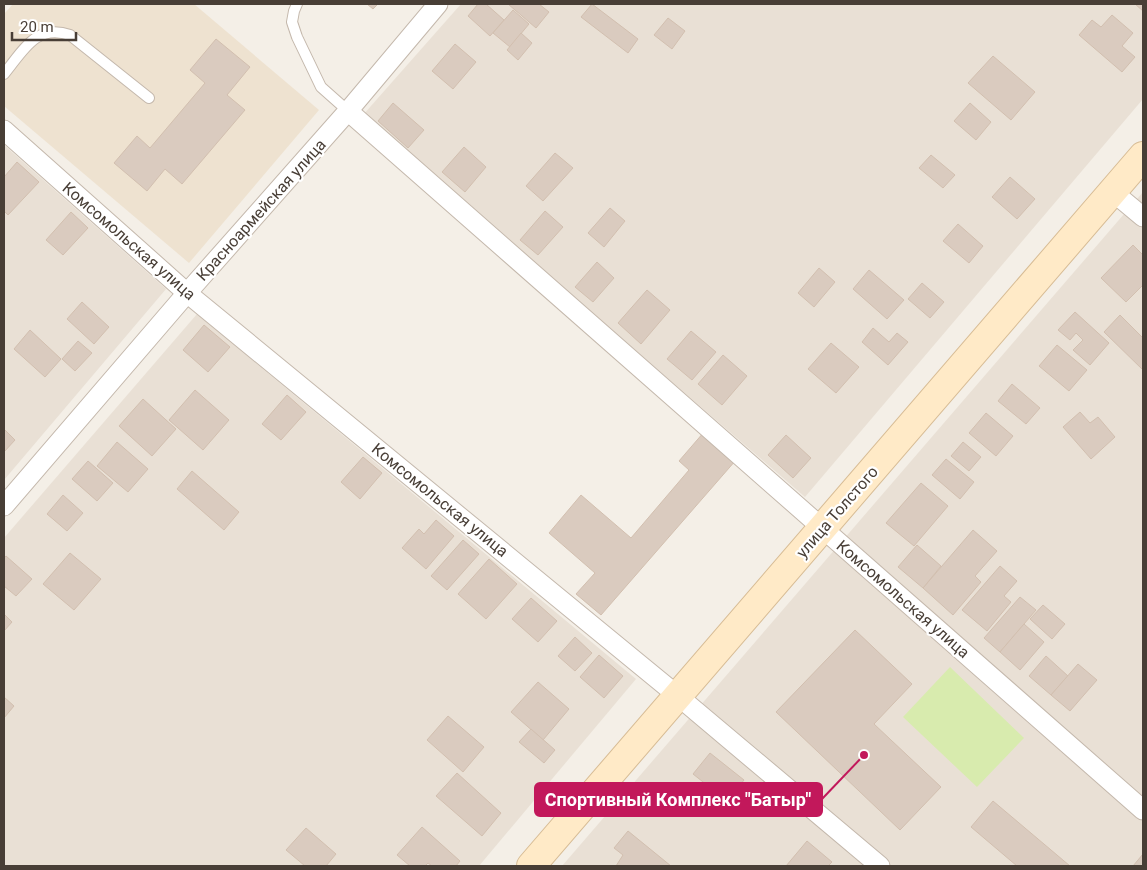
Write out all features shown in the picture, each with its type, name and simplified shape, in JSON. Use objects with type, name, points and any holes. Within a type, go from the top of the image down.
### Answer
[{"type":"street","name":"Красноармейская улица","points":[[4,506],[187,293],[348,111],[438,4]]},
{"type":"street","name":"Комсомольская улица","points":[[348,111],[1143,810]]},
{"type":"street","name":"Комсомольская улица","points":[[4,130],[187,293],[678,696],[880,866]]},
{"type":"street","name":"улица Толстого","points":[[531,866],[1143,156]]},
{"type":"street","points":[[1113,192],[1143,217]]},
{"type":"lane","points":[[297,4],[292,22],[297,37],[321,86],[348,111]]},
{"type":"lane","points":[[4,74],[34,38],[45,32],[60,31],[70,35],[149,98]]},
{"type":"shaded area","points":[[13,4],[194,4],[319,110],[189,263],[4,106],[4,14]]},
{"type":"shaded area","points":[[461,4],[1143,4],[1143,99],[805,497],[363,115]]},
{"type":"shaded area","points":[[4,145],[166,289],[4,480]]},
{"type":"shaded area","points":[[1143,192],[1143,866],[562,866]]},
{"type":"shaded area","points":[[197,314],[636,679],[479,866],[4,866],[4,538]]},
{"type":"green space","points":[[950,667],[1024,738],[977,787],[903,717]]},
{"type":"building","points":[[367,4],[378,4],[373,9]]},
{"type":"building","points":[[478,4],[486,4],[504,20],[490,36],[468,16]]},
{"type":"building","points":[[508,4],[539,4],[549,12],[536,28]]},
{"type":"building","points":[[592,4],[638,39],[628,53],[581,17]]},
{"type":"building","points":[[1135,4],[1143,4],[1143,11]]},
{"type":"building","points":[[513,10],[529,24],[510,47],[493,33]]},
{"type":"building","points":[[1112,15],[1133,33],[1122,46],[1135,57],[1122,72],[1079,35],[1092,20],[1101,27]]},
{"type":"building","points":[[668,18],[685,31],[672,49],[654,35]]},
{"type":"building","points":[[521,33],[532,43],[518,60],[507,50]]},
{"type":"building","points":[[216,39],[250,67],[227,95],[245,110],[182,184],[165,169],[147,191],[114,163],[137,136],[150,148],[205,83],[190,70]]},
{"type":"building","points":[[455,44],[476,62],[453,89],[432,71]]},
{"type":"building","points":[[993,56],[1035,92],[1011,120],[968,83]]},
{"type":"building","points":[[393,103],[424,130],[408,148],[378,121]]},
{"type":"building","points":[[970,103],[991,122],[976,140],[954,121]]},
{"type":"building","points":[[464,147],[486,167],[465,192],[442,172]]},
{"type":"building","points":[[555,153],[573,168],[543,201],[526,186]]},
{"type":"building","points":[[931,155],[955,175],[943,188],[919,168]]},
{"type":"building","points":[[17,162],[39,182],[8,215],[4,211],[4,177]]},
{"type":"building","points":[[1010,177],[1035,199],[1017,219],[992,197]]},
{"type":"building","points":[[610,208],[625,221],[604,247],[588,233]]},
{"type":"building","points":[[545,211],[563,227],[538,255],[520,240]]},
{"type":"building","points":[[71,212],[88,228],[63,255],[46,240]]},
{"type":"building","points":[[958,224],[983,246],[969,263],[943,241]]},
{"type":"building","points":[[1133,245],[1143,255],[1143,285],[1126,302],[1101,278]]},
{"type":"building","points":[[597,262],[614,278],[593,302],[575,287]]},
{"type":"building","points":[[819,268],[835,282],[814,307],[798,293]]},
{"type":"building","points":[[869,270],[904,300],[887,319],[853,289]]},
{"type":"building","points":[[922,283],[944,302],[930,318],[908,299]]},
{"type":"building","points":[[647,290],[670,310],[641,344],[618,323]]},
{"type":"building","points":[[82,302],[109,327],[94,344],[67,319]]},
{"type":"building","points":[[1075,312],[1109,343],[1090,365],[1073,350],[1083,340],[1076,333],[1070,340],[1058,330]]},
{"type":"building","points":[[1120,315],[1143,338],[1143,370],[1104,332]]},
{"type":"building","points":[[204,325],[230,347],[208,372],[183,350]]},
{"type":"building","points":[[873,328],[889,342],[897,333],[908,342],[888,365],[862,342]]},
{"type":"building","points":[[30,330],[61,359],[45,377],[14,349]]},
{"type":"building","points":[[691,331],[716,352],[692,380],[667,359]]},
{"type":"building","points":[[78,341],[92,353],[75,371],[62,359]]},
{"type":"building","points":[[831,343],[859,367],[836,393],[808,369]]},
{"type":"building","points":[[1057,345],[1087,370],[1069,391],[1039,366]]},
{"type":"building","points":[[723,355],[747,376],[722,405],[698,384]]},
{"type":"building","points":[[1012,384],[1040,408],[1026,424],[998,401]]},
{"type":"building","points":[[195,390],[229,420],[203,450],[169,420]]},
{"type":"building","points":[[287,395],[306,412],[281,440],[262,424]]},
{"type":"building","points":[[143,399],[176,429],[152,456],[119,426]]},
{"type":"building","points":[[1080,412],[1090,423],[1098,417],[1115,437],[1091,459],[1063,427]]},
{"type":"building","points":[[986,413],[1013,436],[996,456],[969,433]]},
{"type":"building","points":[[4,429],[15,440],[4,452]]},
{"type":"building","points":[[704,432],[736,460],[601,615],[576,594],[595,573],[549,533],[581,495],[631,538],[689,470],[679,461]]},
{"type":"building","points":[[786,435],[811,458],[793,478],[768,455]]},
{"type":"building","points":[[117,442],[148,469],[128,492],[97,466]]},
{"type":"building","points":[[963,442],[981,457],[969,471],[951,456]]},
{"type":"building","points":[[363,457],[382,473],[360,499],[341,482]]},
{"type":"building","points":[[946,459],[974,482],[960,499],[932,475]]},
{"type":"building","points":[[88,461],[113,483],[97,501],[72,479]]},
{"type":"building","points":[[192,471],[239,512],[224,530],[177,489]]},
{"type":"building","points":[[921,483],[948,506],[914,546],[886,523]]},
{"type":"building","points":[[63,495],[83,513],[67,531],[47,514]]},
{"type":"building","points":[[436,520],[454,536],[426,569],[402,548],[419,529],[424,534]]},
{"type":"building","points":[[973,530],[997,551],[975,576],[981,582],[953,615],[923,588]]},
{"type":"building","points":[[463,540],[479,554],[447,590],[431,576]]},
{"type":"building","points":[[917,545],[941,566],[923,588],[898,567]]},
{"type":"building","points":[[70,553],[101,579],[74,610],[43,584]]},
{"type":"building","points":[[6,556],[32,579],[16,596],[4,586],[4,558]]},
{"type":"building","points":[[489,559],[517,584],[486,619],[458,594]]},
{"type":"building","points":[[1000,566],[1017,581],[1004,596],[1011,602],[987,631],[962,610]]},
{"type":"building","points":[[1020,597],[1036,610],[1000,652],[984,638]]},
{"type":"building","points":[[531,598],[557,621],[538,642],[512,619]]},
{"type":"building","points":[[1043,605],[1065,624],[1052,639],[1030,619]]},
{"type":"building","points":[[4,614],[12,622],[4,631]]},
{"type":"building","points":[[1024,624],[1044,642],[1020,670],[1000,652]]},
{"type":"building","points":[[855,630],[912,684],[874,724],[941,787],[900,830],[776,712]]},
{"type":"building","points":[[575,637],[592,653],[575,671],[558,656]]},
{"type":"building","points":[[599,655],[623,676],[604,698],[580,677]]},
{"type":"building","points":[[1046,656],[1068,676],[1051,695],[1029,676]]},
{"type":"building","points":[[1078,664],[1097,680],[1070,711],[1051,695]]},
{"type":"building","points":[[538,682],[569,709],[543,740],[511,712]]},
{"type":"building","points":[[4,697],[14,706],[4,718]]},
{"type":"building","points":[[448,716],[484,747],[463,772],[427,740]]},
{"type":"building","points":[[531,729],[555,750],[544,763],[519,742]]},
{"type":"building","points":[[710,753],[744,780],[727,801],[693,774]]},
{"type":"building","points":[[457,773],[501,813],[482,836],[436,796]]},
{"type":"building","points":[[993,801],[1070,866],[1017,866],[971,827]]},
{"type":"building","points":[[422,827],[460,861],[456,866],[432,866],[428,863],[425,866],[410,866],[397,855]]},
{"type":"building","points":[[306,828],[336,854],[326,866],[305,866],[286,850]]},
{"type":"building","points":[[628,831],[671,866],[616,866],[623,855],[614,848]]},
{"type":"building","points":[[807,841],[832,862],[828,866],[786,866]]},
{"type":"building","points":[[1143,854],[1143,866],[1133,866]]},
{"type":"place","name":"Спортивный Комплекс \"Батыр\"","points":[[864,755]]}]
